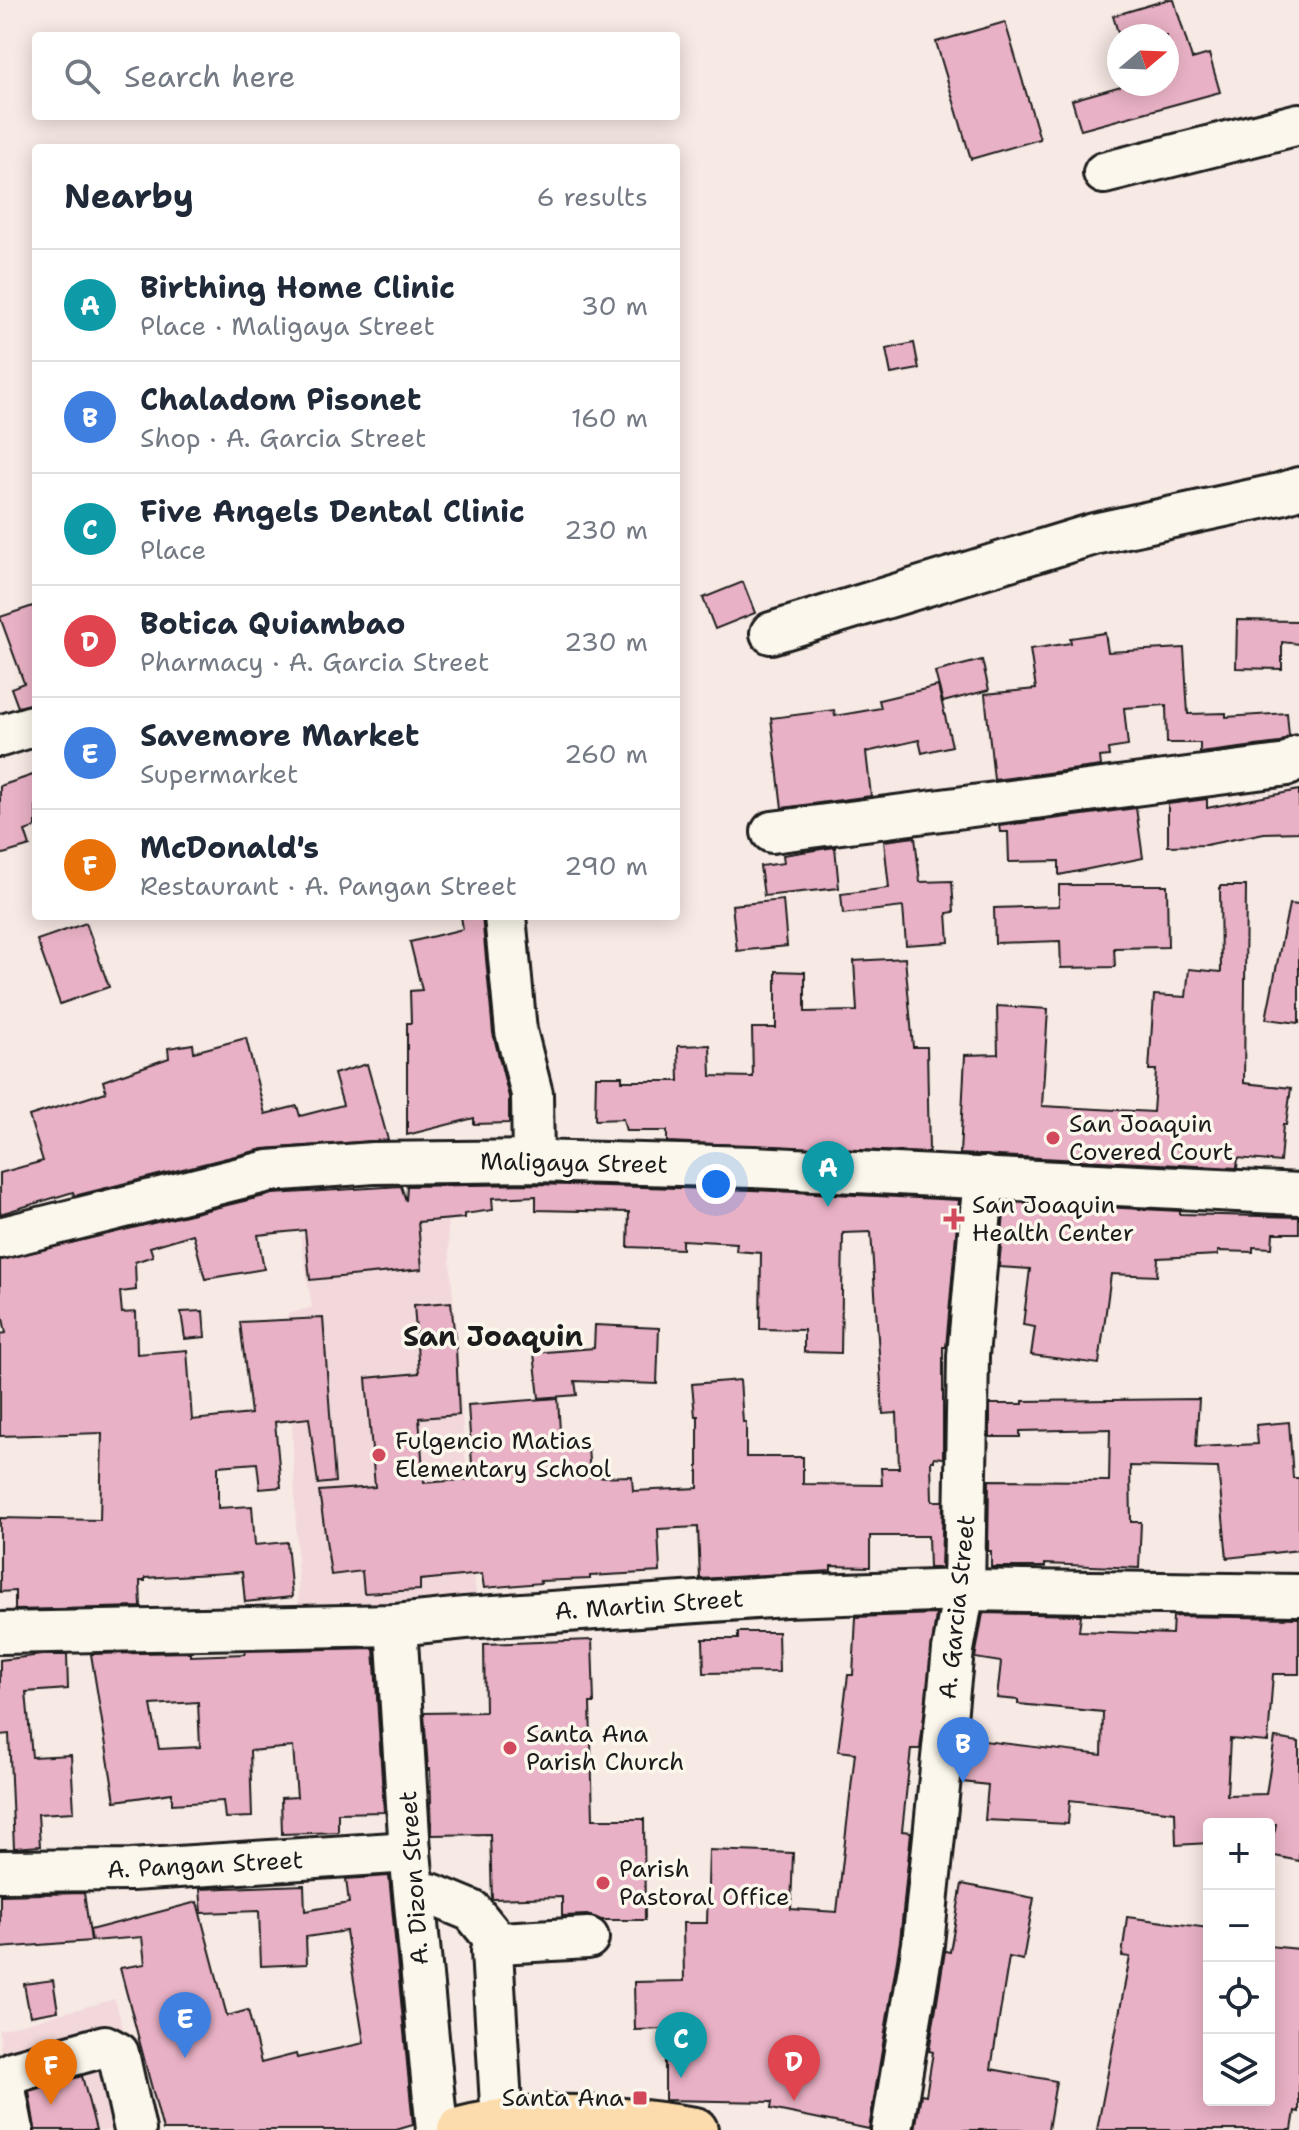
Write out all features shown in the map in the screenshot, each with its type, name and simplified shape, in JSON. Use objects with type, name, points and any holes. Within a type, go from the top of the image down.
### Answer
[{"type":"highway","points":[[460,2130],[550,2116],[596,2118],[695,2130]]},
{"type":"street","points":[[1104,173],[1299,124]]},
{"type":"street","points":[[771,633],[1094,534],[1299,488]]},
{"type":"street","points":[[0,736],[32,726]]},
{"type":"street","points":[[772,832],[1288,765],[1299,756]]},
{"type":"street","points":[[505,920],[516,1031],[532,1094],[533,1161]]},
{"type":"street","name":"Maligaya Street","points":[[0,1238],[269,1171],[373,1163],[533,1161],[984,1177],[1299,1194]]},
{"type":"street","name":"A. Garcia Street","points":[[892,2130],[923,1944],[953,1650],[964,1590],[968,1356],[984,1177]]},
{"type":"street","name":"A. Martin Street","points":[[0,1633],[396,1625],[480,1616],[785,1596],[964,1590],[1299,1595]]},
{"type":"street","name":"A. Dizon Street","points":[[396,1625],[410,1852],[437,2130]]},
{"type":"street","name":"A. Pangan Street","points":[[0,1871],[131,1870],[410,1852]]},
{"type":"street","points":[[415,1894],[431,1894],[472,1911],[498,1943]]},
{"type":"street","points":[[502,2122],[492,1951],[498,1943],[588,1938]]},
{"type":"street","points":[[13,2130],[3,2079],[12,2072],[105,2046],[118,2053],[135,2130]]},
{"type":"shaded area","name":"Fulgencio Matias Elementary School","points":[[447,1221],[476,1596],[299,1609],[288,1314],[312,1307],[300,1236]]},
{"type":"shaded area","points":[[115,1999],[151,2130],[2,2130],[0,2030]]},
{"type":"building","points":[[1174,0],[1192,59],[1209,54],[1220,92],[1081,130],[1072,100],[1107,90],[1107,96],[1179,96],[1179,24],[1115,24],[1113,16]]},
{"type":"building","points":[[1005,22],[1040,139],[971,159],[936,42]]},
{"type":"building","points":[[914,343],[919,369],[891,374],[886,349]]},
{"type":"building","points":[[743,582],[755,613],[715,629],[703,598]]},
{"type":"building","points":[[32,606],[32,704],[18,707],[11,688],[24,683],[0,617]]},
{"type":"building","points":[[1237,620],[1299,621],[1299,644],[1282,642],[1282,669],[1236,668]]},
{"type":"building","points":[[1105,633],[1108,652],[1184,648],[1188,714],[1226,713],[1226,717],[1287,713],[1289,736],[1279,743],[1200,753],[1200,743],[1167,743],[1166,705],[1124,708],[1128,746],[1108,749],[1109,756],[1100,757],[1101,766],[994,780],[985,694],[1036,689],[1030,649],[1071,643],[1070,638]]},
{"type":"building","points":[[982,660],[989,690],[943,702],[935,672]]},
{"type":"building","points":[[938,686],[952,746],[922,753],[919,740],[866,752],[871,796],[782,808],[771,718],[834,710],[835,716],[881,708],[879,700]]},
{"type":"building","points":[[32,775],[32,828],[25,831],[30,846],[0,855],[0,786]]},
{"type":"building","points":[[1299,790],[1299,832],[1264,833],[1206,845],[1168,846],[1168,804],[1207,799],[1207,808]]},
{"type":"building","points":[[1136,808],[1143,858],[1059,875],[1059,861],[1009,862],[1008,832],[1000,832],[999,826]]},
{"type":"building","points":[[915,837],[920,882],[952,881],[954,912],[947,913],[949,942],[906,945],[903,907],[843,914],[841,894],[889,888],[884,841]]},
{"type":"building","points":[[835,847],[839,888],[764,896],[760,866],[784,863],[783,855]]},
{"type":"building","points":[[1059,885],[1167,885],[1168,947],[1114,948],[1115,967],[1061,968],[1060,941],[995,943],[994,908],[1059,906]]},
{"type":"building","points":[[1220,886],[1246,886],[1244,1083],[1291,1088],[1286,1125],[1283,1125],[1280,1162],[1238,1158],[1237,1168],[960,1154],[965,1055],[998,1054],[997,1006],[1048,1009],[1042,1106],[1153,1112],[1156,1070],[1149,1070],[1154,995],[1186,997],[1189,969],[1221,972]]},
{"type":"building","points":[[783,900],[787,946],[737,951],[732,905]]},
{"type":"building","points":[[1289,904],[1299,905],[1299,1023],[1266,1019]]},
{"type":"building","points":[[462,920],[482,920],[493,1033],[509,1097],[509,1123],[474,1124],[474,1118],[407,1135],[410,991],[422,990],[410,942],[463,929]]},
{"type":"building","points":[[86,923],[109,987],[60,1004],[37,940]]},
{"type":"building","points":[[905,958],[913,1047],[927,1047],[929,1153],[667,1142],[667,1131],[626,1131],[623,1119],[595,1120],[596,1076],[622,1076],[622,1081],[679,1081],[678,1046],[710,1045],[711,1076],[753,1077],[752,1028],[776,1028],[776,971],[805,972],[805,1012],[857,1011],[854,961]]},
{"type":"building","points":[[246,1038],[265,1114],[297,1106],[300,1116],[343,1105],[334,1074],[367,1064],[388,1140],[263,1149],[74,1196],[73,1192],[0,1214],[0,1173],[43,1161],[29,1116],[106,1092],[103,1081],[169,1058],[168,1048],[193,1044],[194,1052]]},
{"type":"building","points":[[533,1184],[959,1200],[946,1347],[943,1347],[943,1458],[934,1457],[931,1461],[932,1501],[943,1501],[941,1568],[929,1568],[928,1536],[870,1536],[870,1567],[831,1566],[831,1571],[700,1579],[698,1527],[658,1529],[660,1572],[484,1588],[482,1574],[420,1580],[420,1590],[364,1593],[362,1571],[331,1575],[319,1491],[375,1487],[366,1378],[419,1373],[414,1305],[451,1302],[456,1348],[459,1415],[419,1418],[424,1483],[473,1479],[468,1405],[558,1398],[561,1448],[588,1446],[590,1477],[632,1476],[633,1491],[698,1488],[698,1416],[695,1416],[692,1384],[740,1380],[743,1422],[746,1422],[746,1457],[803,1457],[803,1484],[882,1485],[881,1468],[899,1468],[897,1413],[883,1414],[871,1232],[843,1233],[841,1353],[804,1352],[804,1330],[760,1329],[761,1253],[736,1251],[737,1243],[682,1240],[682,1249],[628,1247],[629,1212],[536,1210],[536,1196],[492,1198],[493,1210],[464,1214],[464,1218],[418,1222],[422,1269],[310,1280],[305,1230],[258,1235],[264,1269],[205,1279],[193,1234],[150,1247],[153,1256],[135,1262],[136,1290],[120,1292],[122,1313],[136,1312],[137,1354],[187,1350],[192,1420],[251,1414],[240,1322],[323,1318],[335,1482],[318,1484],[309,1418],[275,1422],[281,1487],[260,1489],[257,1463],[218,1466],[218,1508],[252,1506],[255,1545],[287,1542],[292,1597],[245,1602],[242,1572],[145,1578],[145,1581],[140,1581],[141,1607],[15,1610],[15,1591],[0,1592],[0,1518],[100,1520],[102,1433],[0,1436],[0,1334],[6,1333],[0,1304],[0,1260],[273,1194],[401,1186],[406,1201],[407,1186]]},
{"type":"building","points":[[1005,1202],[1180,1211],[1180,1214],[1299,1217],[1299,1233],[1273,1233],[1272,1248],[1253,1247],[1253,1252],[1218,1251],[1218,1255],[1158,1258],[1157,1276],[1111,1274],[1099,1364],[1031,1355],[1035,1327],[1023,1325],[1030,1269],[999,1267]]},
{"type":"building","points":[[203,1311],[205,1337],[185,1339],[181,1312]]},
{"type":"building","points":[[595,1325],[659,1328],[657,1384],[575,1381],[577,1395],[539,1398],[534,1353],[594,1348]]},
{"type":"building","points":[[1199,1399],[1196,1447],[1258,1444],[1256,1425],[1289,1422],[1293,1478],[1299,1478],[1299,1550],[1227,1558],[1218,1468],[1130,1466],[1131,1522],[1141,1522],[1139,1568],[1045,1564],[1045,1567],[991,1567],[991,1551],[988,1551],[989,1480],[1109,1481],[1110,1429],[1020,1431],[1020,1437],[990,1437],[990,1404]]},
{"type":"building","points":[[983,1613],[1081,1615],[1079,1631],[1172,1634],[1173,1616],[1299,1618],[1299,1674],[1273,1674],[1268,1742],[1230,1739],[1227,1795],[1266,1794],[1275,1738],[1299,1742],[1299,1861],[1275,1856],[1275,1818],[1203,1818],[1203,1843],[1176,1845],[1175,1812],[1070,1800],[1068,1824],[985,1820],[988,1785],[963,1782],[967,1739],[1102,1755],[1103,1712],[1018,1704],[1018,1700],[997,1698],[1001,1662],[975,1658]]},
{"type":"building","points":[[936,1614],[920,1749],[911,1749],[902,1831],[911,1832],[900,1941],[869,2129],[771,2109],[772,2102],[665,2100],[665,2029],[635,2030],[634,1982],[684,1981],[683,1923],[707,1923],[709,1850],[793,1853],[791,1909],[837,1912],[855,1753],[838,1751],[848,1675],[853,1675],[856,1617]]},
{"type":"building","points":[[738,1632],[778,1632],[779,1672],[704,1673],[703,1639],[738,1639]]},
{"type":"building","name":"Santa Ana Parish Church","points":[[592,1640],[593,1819],[644,1819],[645,1920],[562,1916],[562,1897],[492,1899],[490,1834],[432,1835],[424,1713],[485,1712],[484,1644]]},
{"type":"building","points":[[374,1648],[384,1812],[338,1813],[338,1832],[282,1834],[281,1798],[297,1797],[293,1747],[250,1751],[252,1817],[225,1818],[223,1801],[172,1804],[172,1793],[115,1801],[91,1654],[190,1652],[190,1656],[245,1654],[245,1651]],"holes":[[[198,1702],[200,1747],[159,1749],[151,1705]]]},
{"type":"building","points":[[67,1655],[68,1689],[26,1692],[32,1757],[71,1755],[74,1812],[38,1814],[40,1846],[14,1848],[9,1734],[0,1735],[0,1660]]},
{"type":"building","points":[[389,1876],[413,2125],[396,2130],[163,2130],[120,1968],[145,1964],[142,1937],[92,1941],[90,1930],[197,1902],[227,2016],[248,2010],[261,2063],[296,2054],[297,2058],[364,2043],[346,1931],[306,1937],[307,1964],[261,1966],[259,1911],[202,1913],[200,1889],[304,1885],[305,1911],[349,1903],[346,1879]]},
{"type":"building","points":[[962,1884],[1034,1898],[1023,1960],[1009,1957],[991,2069],[1056,2081],[1048,2130],[915,2130],[921,2094],[926,2095],[933,2052],[929,2051],[945,1951],[950,1952]]},
{"type":"building","points":[[84,1893],[91,1941],[0,1948],[0,1895]]},
{"type":"building","points":[[1127,1917],[1203,1927],[1203,2106],[1275,2106],[1275,1947],[1299,1949],[1299,2112],[1295,2111],[1292,2130],[1097,2130],[1130,1957],[1122,1956]]},
{"type":"building","points":[[53,1980],[58,2011],[30,2016],[24,1984]]},
{"type":"building","points":[[82,2076],[96,2130],[35,2130],[29,2091]]},
{"type":"place","name":"San Joaquin Covered Court","points":[[1053,1138]]},
{"type":"place","name":"Birthing Home Clinic","points":[[828,1207]]},
{"type":"place","name":"San Joaquin Health Center","points":[[954,1219]]},
{"type":"place","name":"Fulgencio Matias Elementary School","points":[[379,1455]]},
{"type":"place","name":"Santa Ana Parish Church","points":[[510,1748]]},
{"type":"place","name":"Chaladom Pisonet","points":[[963,1783]]},
{"type":"place","name":"Parish Pastoral Office","points":[[603,1883]]},
{"type":"place","name":"Savemore Market","points":[[185,2058]]},
{"type":"place","name":"Five Angels Dental Clinic","points":[[681,2078]]},
{"type":"place","name":"Santa Ana","points":[[640,2098]]},
{"type":"place","name":"Botica Quiambao","points":[[794,2101]]},
{"type":"place","name":"McDonald's","points":[[51,2105]]},
{"type":"district","name":"San Joaquin","points":[[493,1336]]}]
